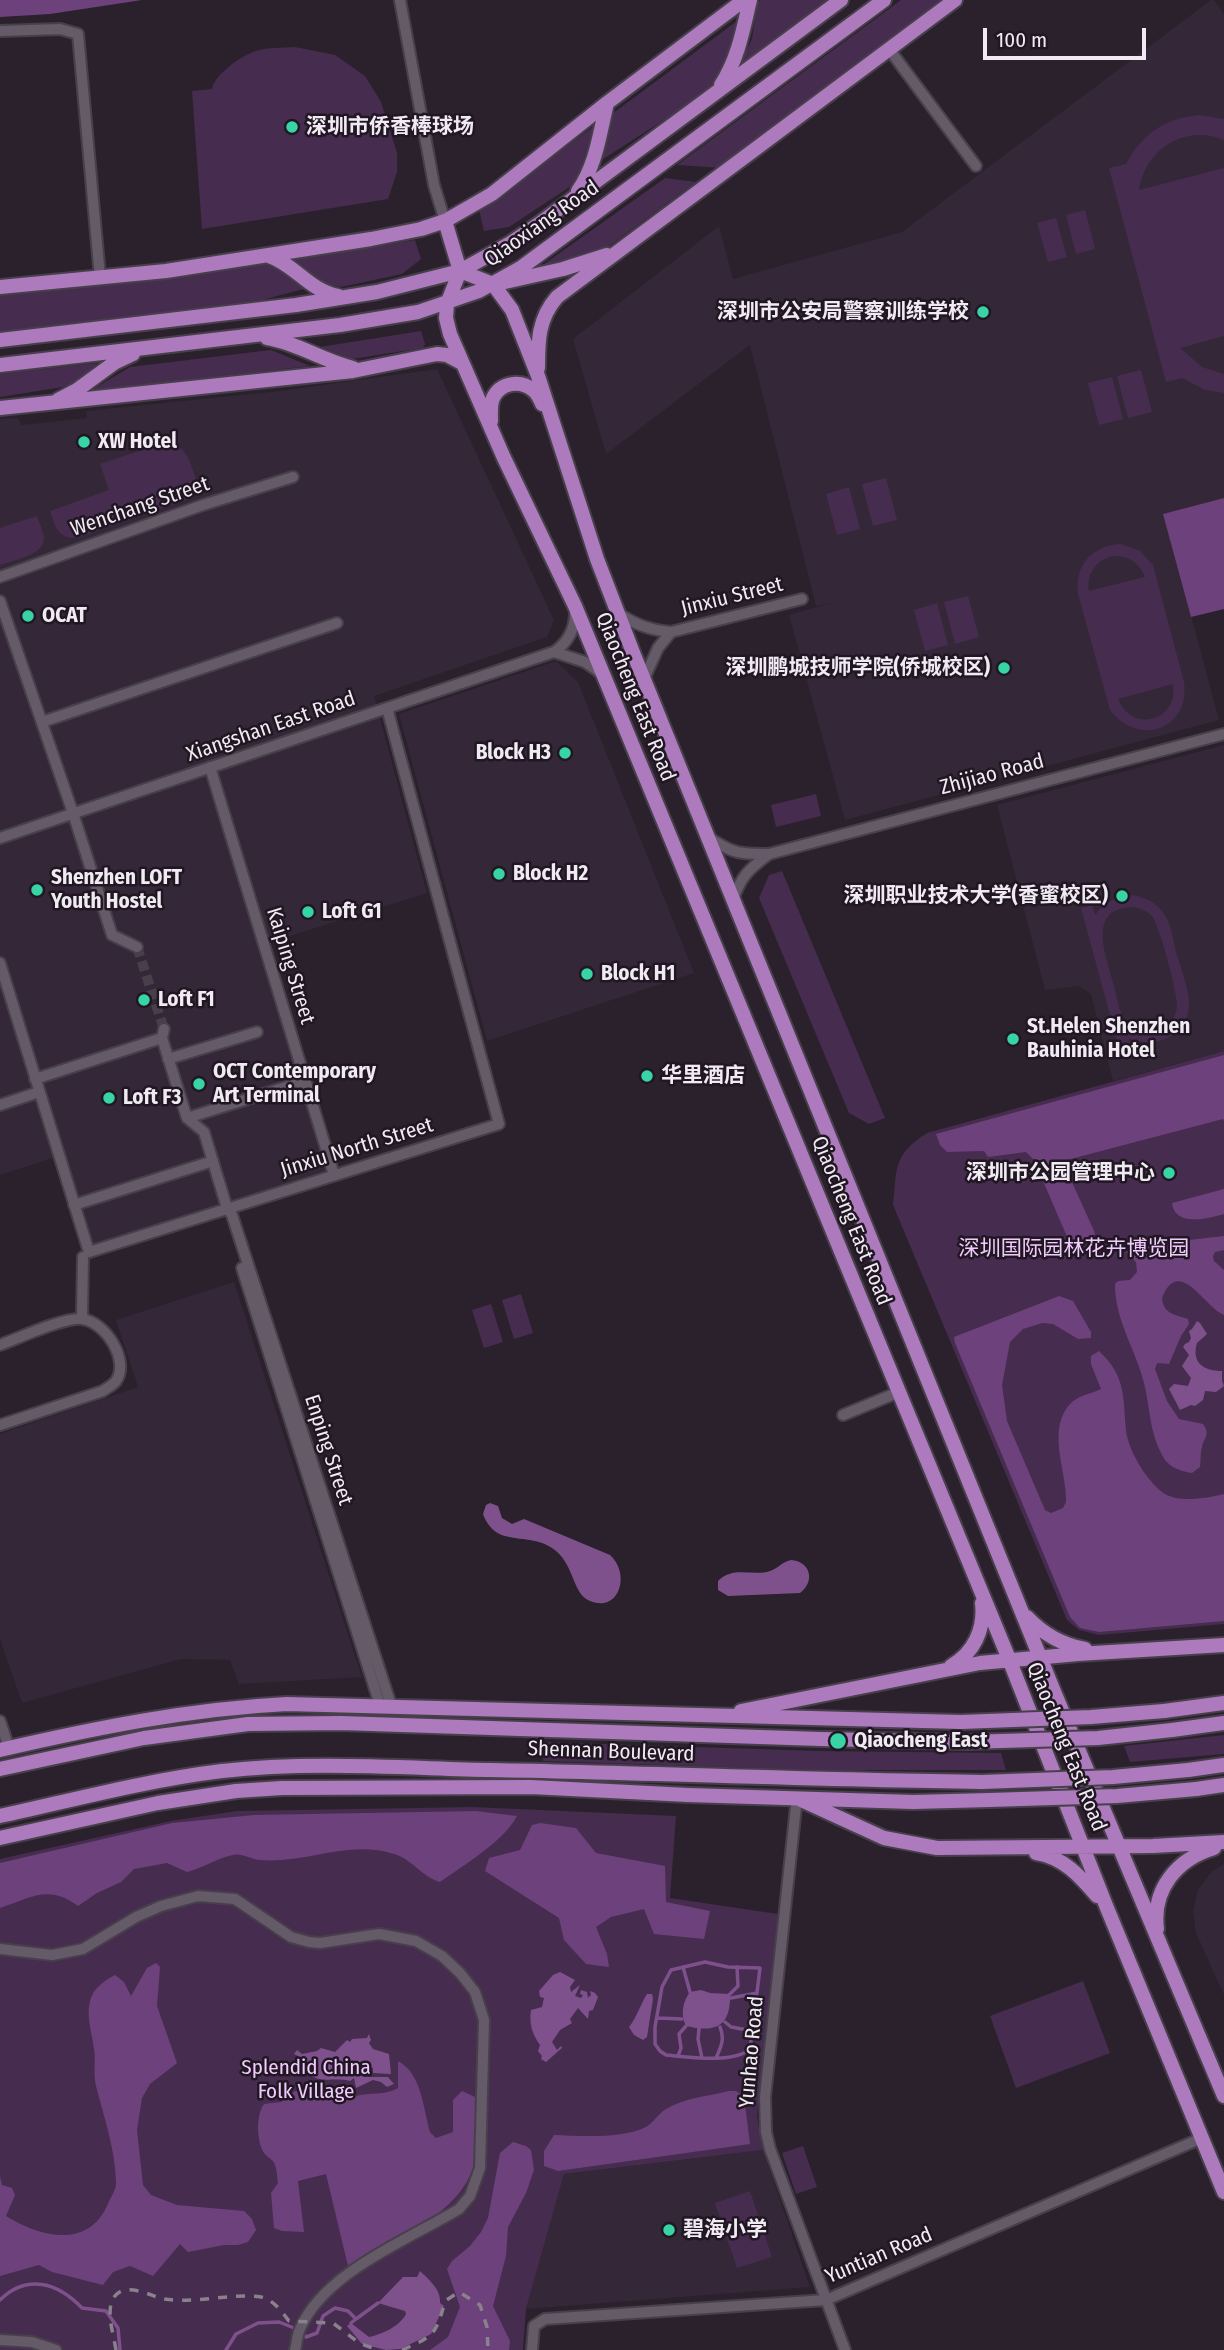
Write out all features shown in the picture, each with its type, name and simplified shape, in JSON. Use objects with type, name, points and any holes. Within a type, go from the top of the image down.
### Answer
[{"type":"main road","points":[[0,288],[166,271],[371,239],[421,229],[445,221],[492,194],[744,0]]},
{"type":"main road","points":[[714,95],[737,54],[750,0]]},
{"type":"main road","name":"Qiaoxiang Road","points":[[0,340],[346,298],[460,271],[509,244],[572,200],[841,0]]},
{"type":"main road","name":"Qiaoxiang Road","points":[[0,365],[364,321],[447,304],[494,284],[522,267],[884,0]]},
{"type":"main road","points":[[538,376],[540,328],[547,309],[557,297],[955,0]]},
{"type":"main road","points":[[572,200],[586,180],[607,103]]},
{"type":"main road","points":[[445,221],[460,271],[447,304]]},
{"type":"main road","points":[[460,271],[494,284],[573,266],[622,249]]},
{"type":"main road","points":[[262,256],[271,256],[281,261],[326,294],[346,298]]},
{"type":"main road","name":"Qiaocheng East Road","points":[[494,284],[512,310],[538,376],[597,559],[733,900],[1040,1656],[1224,2096]]},
{"type":"main road","name":"Qiaocheng East Road","points":[[447,304],[446,318],[462,363],[575,606],[1009,1659],[1107,1908],[1224,2192]]},
{"type":"main road","points":[[252,336],[289,343],[353,368],[368,368]]},
{"type":"main road","points":[[43,405],[65,397],[108,367],[142,349]]},
{"type":"main road","points":[[0,408],[368,368],[437,354],[447,355],[462,363]]},
{"type":"main road","points":[[491,429],[492,399],[497,392],[510,384],[518,383],[532,389],[554,424]]},
{"type":"main road","points":[[947,1668],[966,1656],[979,1634],[983,1609],[981,1591]]},
{"type":"main road","points":[[1022,1612],[1036,1626],[1063,1643],[1100,1652]]},
{"type":"main road","points":[[715,1716],[947,1668],[1009,1659],[1224,1645]]},
{"type":"main road","points":[[5,1749],[105,1726],[195,1712],[287,1704],[961,1721],[1091,1717],[1224,1703]]},
{"type":"main road","points":[[248,1724],[302,1711],[353,1705]]},
{"type":"main road","points":[[457,1707],[519,1729]]},
{"type":"main road","name":"Shennan Boulevard","points":[[0,1769],[144,1738],[248,1724],[341,1723],[968,1742],[1098,1738],[1224,1723]]},
{"type":"main road","name":"Shennan Boulevard","points":[[0,1816],[175,1779],[233,1770],[307,1766],[982,1782],[1113,1777],[1224,1765]]},
{"type":"main road","points":[[393,1768],[483,1787]]},
{"type":"main road","points":[[0,1838],[158,1803],[236,1791],[282,1788],[483,1787],[913,1802],[1117,1796],[1224,1785]]},
{"type":"main road","points":[[28,1832],[94,1795]]},
{"type":"main road","points":[[797,1797],[884,1838],[937,1848],[1224,1844]]},
{"type":"main road","points":[[1160,1944],[1157,1909],[1167,1879],[1187,1860],[1224,1844]]},
{"type":"main road","points":[[1014,1849],[1059,1860],[1084,1881],[1107,1908]]},
{"type":"street","points":[[400,0],[434,185],[445,221]]},
{"type":"street","points":[[0,31],[61,29],[78,34],[100,278]]},
{"type":"street","points":[[889,50],[976,166]]},
{"type":"street","name":"Wenchang Street","points":[[0,577],[203,505],[293,477]]},
{"type":"street","name":"Jinxiu Street","points":[[618,612],[635,624],[671,632],[802,598]]},
{"type":"street","points":[[0,601],[112,935],[137,947]]},
{"type":"street","points":[[554,652],[571,635],[575,606]]},
{"type":"street","points":[[42,722],[337,623]]},
{"type":"street","name":"Jinxiu Street","points":[[644,679],[658,648],[671,632]]},
{"type":"street","points":[[554,652],[585,662],[603,675]]},
{"type":"street","name":"Xiangshan East Road","points":[[0,838],[554,652]]},
{"type":"street","name":"Jinxiu North Street","points":[[227,1208],[499,1124],[387,708]]},
{"type":"street","name":"Zhijiao Road","points":[[708,837],[727,850],[743,854],[769,854],[1224,734]]},
{"type":"street","name":"Kaiping Street","points":[[210,767],[334,1175]]},
{"type":"street","name":"Zhijiao Road","points":[[733,900],[739,882],[750,868],[769,854]]},
{"type":"street","points":[[0,963],[74,1205],[86,1255],[82,1319]]},
{"type":"street","points":[[168,1059],[257,1032]]},
{"type":"street","points":[[35,1079],[163,1034],[187,1118],[305,1082]]},
{"type":"street","points":[[0,1105],[39,1092]]},
{"type":"street","name":"Enping Street","points":[[187,1118],[204,1132],[227,1208],[232,1215],[385,1705]]},
{"type":"street","points":[[74,1205],[213,1161]]},
{"type":"street","points":[[73,1269],[86,1255],[227,1208]]},
{"type":"street","points":[[0,1345],[65,1322],[82,1319],[99,1325],[111,1336],[120,1365],[120,1373],[115,1383],[103,1391],[0,1425]]},
{"type":"street","points":[[843,1415],[899,1392]]},
{"type":"street","points":[[0,1721],[5,1749]]},
{"type":"street","name":"Yunhao Road","points":[[797,1797],[764,2114],[770,2149],[845,2350]]},
{"type":"street","points":[[0,1949],[52,1955],[83,1949],[136,1917],[161,1906],[198,1896],[217,1896],[235,1899],[291,1937],[309,1942],[320,1943],[379,1934],[416,1941],[442,1956],[475,1992],[484,2020],[485,2047],[480,2168],[470,2196],[459,2209],[386,2249],[322,2295],[299,2332],[295,2350]]},
{"type":"street","name":"Yuntian Road","points":[[532,2350],[534,2326],[545,2319],[826,2300],[1202,2138]]},
{"type":"street","points":[[0,2340],[32,2342],[56,2350]]},
{"type":"shaded area","points":[[0,0],[142,0],[50,14],[0,17]]},
{"type":"shaded area","name":"深圳市公安局警察训练学校","points":[[1214,0],[1224,14],[1224,498],[1164,514],[1219,720],[845,820],[789,615],[831,603],[816,606],[750,345],[606,454],[573,339],[719,226],[733,279],[902,232]]},
{"type":"shaded area","points":[[437,369],[554,620],[547,637],[374,696],[427,893],[258,946],[326,1170],[94,1247],[65,1154],[0,1175],[0,419],[17,418],[22,425],[87,418],[86,411],[280,391]]},
{"type":"shaded area","points":[[1224,498],[1224,609],[1191,617],[1163,514]]},
{"type":"shaded area","points":[[556,661],[578,682],[694,973],[487,1041],[399,714]]},
{"type":"shaded area","name":"深圳职业技术大学(香蜜校区)","points":[[1224,745],[1224,1051],[1113,1081],[1091,994],[1079,986],[1045,990],[997,805]]},
{"type":"shaded area","points":[[1224,1055],[1224,1121],[1223,1119],[1067,1160],[1066,1169],[1095,1233],[1090,1240],[1083,1243],[1068,1239],[1034,1160],[1026,1152],[988,1157],[984,1151],[947,1152],[940,1145],[936,1134]]},
{"type":"shaded area","points":[[1224,1189],[1224,1214],[1193,1219],[1179,1216],[1174,1211],[1172,1203]]},
{"type":"shaded area","points":[[1224,1236],[1224,1250],[1215,1252],[1213,1256],[1214,1261],[1224,1270],[1224,1315],[1184,1283],[1176,1282],[1169,1286],[1162,1298],[1168,1311],[1188,1319],[1189,1324],[1169,1364],[1157,1363],[1155,1369],[1167,1401],[1179,1419],[1203,1424],[1206,1431],[1200,1467],[1192,1473],[1178,1470],[1171,1465],[1164,1459],[1158,1447],[1145,1387],[1122,1324],[1115,1284],[1118,1281],[1130,1280],[1137,1272],[1136,1262],[1125,1251],[1127,1247]]},
{"type":"shaded area","points":[[234,1282],[362,1677],[239,1684],[230,1660],[181,1659],[22,1703],[0,1639],[0,1434],[138,1387],[116,1320]]},
{"type":"shaded area","points":[[1059,1296],[1073,1301],[1091,1332],[1091,1338],[1078,1339],[1053,1324],[1042,1323],[1023,1329],[1010,1342],[1002,1385],[1007,1421],[1045,1510],[1051,1513],[1063,1508],[1066,1502],[1058,1437],[1060,1424],[1064,1412],[1072,1402],[1101,1389],[1091,1364],[1091,1356],[1099,1351],[1119,1378],[1128,1438],[1135,1457],[1152,1482],[1171,1497],[1186,1499],[1224,1494],[1224,1621],[1099,1632],[1080,1628],[1070,1617],[954,1337]]},
{"type":"shaded area","points":[[1197,1321],[1207,1334],[1197,1343],[1198,1361],[1205,1367],[1222,1371],[1224,1386],[1216,1392],[1205,1391],[1203,1400],[1195,1406],[1180,1410],[1169,1389],[1174,1384],[1188,1386],[1191,1378],[1182,1366],[1189,1355],[1183,1347],[1189,1342],[1189,1331]]},
{"type":"shaded area","points":[[490,1503],[498,1506],[502,1518],[512,1524],[524,1519],[610,1555],[617,1563],[621,1582],[614,1598],[598,1603],[588,1600],[579,1590],[565,1561],[552,1548],[533,1540],[513,1538],[496,1532],[483,1514],[486,1505]]},
{"type":"shaded area","points":[[791,1560],[803,1564],[809,1572],[808,1583],[800,1593],[728,1596],[718,1590],[718,1581],[724,1576],[737,1572],[770,1571]]},
{"type":"shaded area","points":[[476,1811],[517,1816],[493,1843],[440,1882],[400,1856],[377,1850],[344,1850],[277,1860],[236,1855],[187,1872],[167,1863],[134,1869],[121,1882],[78,1906],[67,1899],[48,1894],[30,1897],[0,1908],[0,1863],[172,1823],[254,1815]]},
{"type":"shaded area","points":[[540,1823],[576,1828],[596,1853],[665,1866],[666,1902],[710,1911],[704,1939],[654,1934],[644,1909],[611,1917],[596,1927],[607,1954],[609,1967],[586,1964],[564,1940],[559,1918],[485,1871],[489,1858],[520,1850],[532,1825]]},
{"type":"shaded area","points":[[1224,1864],[1224,1995],[1196,1933],[1193,1911],[1198,1890],[1211,1872]]},
{"type":"shaded area","points":[[156,1963],[160,1967],[157,2006],[177,2063],[150,2084],[142,2098],[137,2130],[143,2185],[151,2195],[177,2205],[244,2211],[252,2219],[256,2230],[248,2242],[238,2245],[188,2252],[180,2244],[153,2276],[130,2266],[113,2272],[103,2285],[52,2272],[39,2265],[0,2276],[0,2176],[2,2185],[12,2188],[15,2195],[6,2216],[32,2229],[61,2235],[75,2234],[98,2220],[107,2206],[116,2181],[109,2133],[95,2081],[95,2054],[89,2019],[91,1996],[103,1982],[115,1975],[124,1982],[131,1996],[147,1968]]},
{"type":"shaded area","points":[[560,1972],[575,1980],[570,1987],[571,1992],[580,1985],[575,1996],[581,1998],[581,1990],[587,1992],[588,1998],[590,1991],[598,1997],[593,2010],[589,2011],[588,2019],[578,2008],[570,2019],[572,2023],[560,2030],[552,2042],[557,2050],[561,2046],[562,2048],[546,2062],[541,2059],[538,2051],[540,2045],[532,2029],[531,2010],[542,2007],[544,1998],[540,1997],[539,1991],[553,1975]]},
{"type":"shaded area","points":[[701,1990],[730,1994],[728,2014],[713,2028],[686,2026],[684,2022],[683,2008],[690,1992]]},
{"type":"shaded area","points":[[647,1994],[652,1994],[653,1999],[647,2037],[643,2040],[634,2035],[629,2027]]},
{"type":"shaded area","points":[[369,2034],[369,2043],[373,2049],[389,2054],[391,2074],[373,2073],[373,2068],[363,2066],[358,2068],[359,2074],[364,2077],[388,2077],[394,2084],[387,2087],[373,2080],[356,2088],[354,2078],[350,2081],[320,2079],[312,2076],[315,2072],[310,2068],[306,2070],[304,2067],[300,2074],[290,2066],[294,2066],[298,2061],[298,2056],[294,2054],[297,2050],[302,2054],[321,2048],[335,2052],[347,2040],[350,2042],[352,2039],[367,2038]]},
{"type":"shaded area","points":[[398,2061],[406,2067],[417,2083],[430,2132],[436,2138],[453,2132],[453,2100],[462,2091],[475,2097],[475,2161],[465,2185],[437,2214],[402,2238],[348,2266],[326,2174],[298,2181],[304,2232],[274,2228],[271,2193],[278,2183],[274,2163],[261,2148],[258,2128],[261,2108],[264,2104],[281,2102],[293,2092],[308,2087],[346,2090],[356,2096],[393,2090],[398,2088]]},
{"type":"shaded area","points":[[736,2091],[744,2096],[750,2144],[558,2171],[544,2166],[544,2151],[554,2135],[601,2136],[636,2131],[646,2127],[673,2105]]},
{"type":"shaded area","points":[[513,2142],[531,2150],[534,2170],[526,2193],[508,2227],[506,2256],[493,2306],[510,2341],[509,2350],[430,2350],[448,2337],[460,2307],[447,2269],[481,2232],[488,2218],[500,2153]]},
{"type":"shaded area","name":"碧海小学","points":[[763,2150],[810,2287],[526,2309],[564,2174]]},
{"type":"shaded area","points":[[420,2271],[431,2281],[440,2303],[444,2306],[431,2334],[400,2349],[386,2350],[362,2344],[347,2326],[351,2323],[369,2337],[395,2326],[406,2314],[405,2311],[378,2303],[403,2277],[417,2277]]},
{"type":"green space","points":[[761,0],[830,0],[738,68],[752,39],[757,3]]},
{"type":"green space","points":[[901,0],[950,0],[723,168],[677,165]]},
{"type":"green space","points":[[737,21],[731,54],[709,91],[597,163],[608,117]]},
{"type":"green space","name":"深圳市侨香棒球场","points":[[295,47],[335,55],[365,76],[381,102],[397,153],[397,172],[388,199],[202,229],[192,91],[212,89],[223,72],[250,53]]},
{"type":"green space","points":[[1199,115],[1224,119],[1224,140],[1195,135],[1169,144],[1149,163],[1139,190],[1224,168],[1224,336],[1180,348],[1202,367],[1224,374],[1224,393],[1205,390],[1182,378],[1166,382],[1109,168],[1126,164],[1139,144],[1156,129],[1176,120]]},
{"type":"green space","points":[[594,126],[577,182],[509,227],[484,231],[479,210]]},
{"type":"green space","points":[[665,178],[696,182],[604,250],[540,267]]},
{"type":"green space","points":[[1085,210],[1095,249],[1076,254],[1066,215]]},
{"type":"green space","points":[[1056,218],[1067,257],[1048,262],[1037,223]]},
{"type":"green space","points":[[415,240],[421,259],[402,274],[341,287],[323,283],[289,260]]},
{"type":"green space","points":[[265,263],[276,265],[308,288],[262,300],[0,333],[0,295],[176,276]]},
{"type":"green space","points":[[421,331],[425,344],[423,348],[352,359],[320,347]]},
{"type":"green space","points":[[271,350],[310,366],[90,391],[130,367]]},
{"type":"green space","points":[[98,363],[80,379],[63,387],[0,397],[0,374]]},
{"type":"green space","points":[[1141,370],[1152,412],[1128,418],[1117,376]]},
{"type":"green space","points":[[1112,377],[1123,419],[1099,425],[1088,383]]},
{"type":"green space","points":[[169,441],[185,452],[191,464],[197,487],[191,498],[77,538],[65,536],[58,531],[50,511],[109,490],[100,464]]},
{"type":"green space","points":[[886,478],[897,520],[873,526],[862,484]]},
{"type":"green space","points":[[849,487],[860,529],[837,535],[826,494]]},
{"type":"green space","points":[[37,516],[44,536],[39,550],[0,565],[0,528]]},
{"type":"green space","points":[[1121,544],[1140,551],[1153,565],[1184,682],[1184,698],[1179,712],[1171,722],[1160,728],[1134,728],[1122,722],[1110,710],[1078,594],[1082,566],[1094,553],[1111,545]],"holes":[[[1113,556],[1133,561],[1145,577],[1089,591],[1089,579],[1097,564]],[[1173,684],[1173,697],[1169,707],[1153,718],[1133,717],[1118,699]]]},
{"type":"green space","points":[[968,596],[979,637],[955,644],[944,602]]},
{"type":"green space","points":[[937,603],[948,645],[925,651],[914,610]]},
{"type":"green space","points":[[816,794],[821,816],[776,827],[771,805]]},
{"type":"green space","points":[[782,871],[885,1118],[869,1124],[849,1113],[759,898],[769,875]]},
{"type":"green space","points":[[1134,895],[1150,901],[1165,915],[1188,992],[1189,1005],[1183,1025],[1168,1038],[1149,1042],[1129,1038],[1131,1049],[1120,1052],[1081,908],[1092,905],[1095,915],[1107,903]],"holes":[[[1133,907],[1148,913],[1155,922],[1177,1001],[1177,1008],[1170,1023],[1153,1031],[1135,1028],[1124,1018],[1104,947],[1104,924],[1109,915],[1118,909]]]},
{"type":"green space","name":"深圳国际园林花卉博览园","points":[[1224,1051],[1224,1624],[1099,1635],[1079,1630],[1067,1620],[893,1205],[897,1171],[902,1155],[927,1133]]},
{"type":"green space","points":[[521,1294],[533,1333],[514,1339],[502,1300]]},
{"type":"green space","points":[[491,1304],[503,1342],[484,1348],[472,1310]]},
{"type":"green space","points":[[1224,1735],[1224,1754],[1130,1762],[1124,1746]]},
{"type":"green space","points":[[543,1742],[818,1751],[1001,1753],[1006,1770],[817,1770],[543,1761]]},
{"type":"green space","name":"Splendid China Folk Village","points":[[472,1807],[676,1816],[670,1898],[778,1914],[757,2116],[763,2150],[564,2174],[526,2309],[523,2350],[0,2350],[0,1859],[171,1821],[237,1811]]},
{"type":"green space","points":[[1083,1981],[1110,2053],[1016,2088],[990,2016]]},
{"type":"green space","points":[[803,2146],[817,2187],[796,2194],[782,2153]]},
{"type":"green space","points":[[750,2191],[772,2257],[737,2268],[715,2203]]},
{"type":"waterway","points":[[705,1962],[728,1967],[760,1968],[750,2049],[733,2057],[722,2058],[666,2055],[655,2044],[662,1987],[671,1970],[705,1962]]},
{"type":"waterway","points":[[683,1967],[690,1992]]},
{"type":"waterway","points":[[730,1994],[738,1986],[737,1967]]},
{"type":"waterway","points":[[731,1998],[757,1993]]},
{"type":"waterway","points":[[658,2018],[682,2019]]},
{"type":"waterway","points":[[725,2022],[731,2027],[753,2031]]},
{"type":"waterway","points":[[678,2056],[681,2048],[679,2034],[686,2026]]},
{"type":"waterway","points":[[716,2058],[721,2047],[720,2027]]},
{"type":"waterway","points":[[699,2029],[702,2058]]},
{"type":"waterway","points":[[0,2300],[21,2286],[42,2284],[53,2287],[82,2308],[106,2311],[118,2328],[120,2350]]},
{"type":"waterway","points":[[356,2319],[378,2303]]},
{"type":"waterway","points":[[226,2350],[236,2334],[258,2323],[279,2322],[306,2337],[317,2333],[323,2316],[335,2308],[348,2311],[356,2319],[351,2323]]},
{"type":"tunnel","points":[[137,947],[164,1029]]},
{"type":"railway","points":[[116,2350],[110,2316],[111,2302],[119,2292],[125,2290],[175,2300],[261,2297],[273,2303],[289,2321],[333,2323],[359,2343],[378,2350]]},
{"type":"railway","points":[[402,2350],[432,2333],[445,2301],[459,2292],[480,2305],[487,2327],[488,2350]]},
{"type":"place","name":"深圳市侨香棒球场","points":[[292,127]]},
{"type":"place","name":"深圳市公安局警察训练学校","points":[[983,312]]},
{"type":"place","name":"XW Hotel","points":[[84,442]]},
{"type":"place","name":"OCAT","points":[[28,616]]},
{"type":"place","name":"深圳鹏城技师学院(侨城校区)","points":[[1004,668]]},
{"type":"place","name":"Block H3","points":[[565,753]]},
{"type":"place","name":"Block H2","points":[[499,874]]},
{"type":"place","name":"Shenzhen LOFT Youth Hostel","points":[[37,890]]},
{"type":"place","name":"深圳职业技术大学(香蜜校区)","points":[[1122,896]]},
{"type":"place","name":"Loft G1","points":[[308,912]]},
{"type":"place","name":"Block H1","points":[[587,974]]},
{"type":"place","name":"Loft F1","points":[[144,1000]]},
{"type":"place","name":"St.Helen Shenzhen Bauhinia Hotel","points":[[1013,1039]]},
{"type":"place","name":"华里酒店","points":[[647,1076]]},
{"type":"place","name":"OCT Contemporary Art Terminal","points":[[199,1084]]},
{"type":"place","name":"Loft F3","points":[[109,1098]]},
{"type":"place","name":"深圳市公园管理中心","points":[[1169,1173]]},
{"type":"place","name":"Qiaocheng East","points":[[838,1741]]},
{"type":"place","name":"碧海小学","points":[[669,2230]]}]
